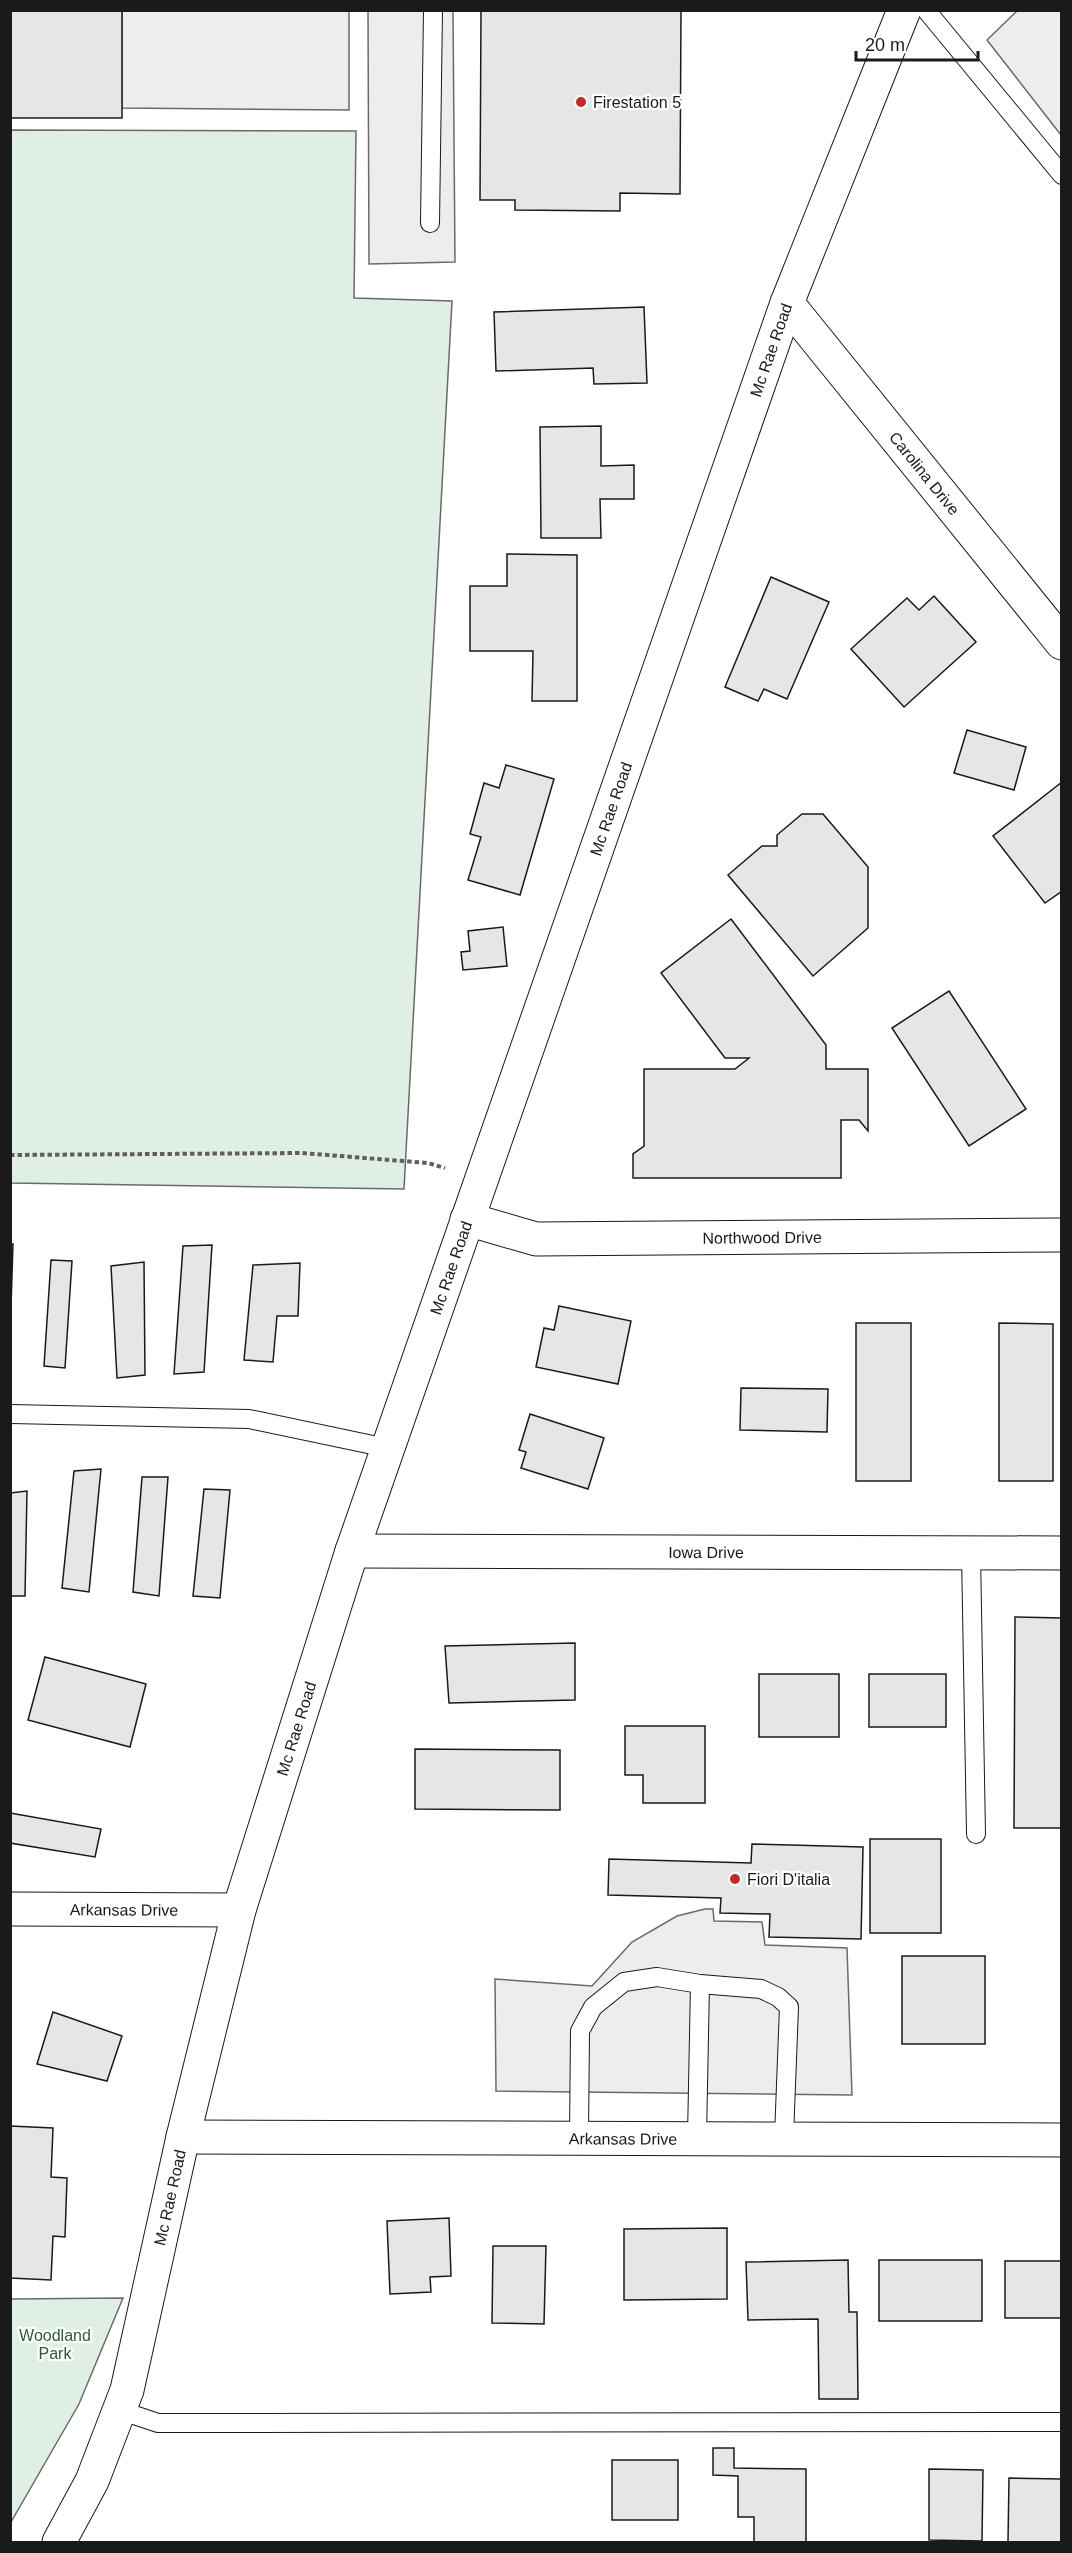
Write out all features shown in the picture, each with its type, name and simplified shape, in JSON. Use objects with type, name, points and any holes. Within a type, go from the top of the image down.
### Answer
[{"type":"street","name":"Mc Rae Road","points":[[59,2542],[92,2481],[127,2390],[183,2137],[238,1910],[352,1551],[787,303],[904,10]]},
{"type":"street","name":"Carolina Drive","points":[[787,303],[1062,643]]},
{"type":"street","name":"Northwood Drive","points":[[468,1219],[536,1239],[1062,1235]]},
{"type":"street","name":"Iowa Drive","points":[[352,1551],[1062,1553]]},
{"type":"street","name":"Arkansas Drive","points":[[10,1908],[238,1910]]},
{"type":"street","name":"Arkansas Drive","points":[[183,2137],[784,2137],[1062,2140]]},
{"type":"lane","points":[[430,223],[433,10]]},
{"type":"lane","points":[[926,10],[1062,174]]},
{"type":"lane","points":[[10,1414],[249,1419],[387,1448]]},
{"type":"lane","points":[[970,1553],[976,1834]]},
{"type":"lane","points":[[579,2137],[580,2031],[593,2007],[624,1982],[657,1977],[700,1984],[761,1989],[778,1997],[789,2007],[784,2137]]},
{"type":"lane","points":[[697,2137],[700,1984]]},
{"type":"lane","points":[[119,2410],[158,2423],[1062,2422]]},
{"type":"path","points":[[10,1155],[302,1153],[428,1163],[447,1169]]},
{"type":"green space","points":[[11,130],[356,131],[354,298],[452,301],[404,1189],[11,1183]]},
{"type":"green space","name":"Woodland Park","points":[[123,2298],[79,2404],[11,2522],[11,2299]]},
{"type":"shaded area","points":[[122,11],[349,11],[349,110],[122,108]]},
{"type":"shaded area","points":[[368,11],[453,11],[455,262],[369,264]]},
{"type":"shaded area","points":[[1017,11],[1061,11],[1061,135],[987,40]]},
{"type":"shaded area","points":[[713,1909],[714,1921],[762,1922],[765,1945],[847,1948],[852,2095],[496,2091],[495,1979],[592,1986],[632,1942],[677,1916]]},
{"type":"building","points":[[10,10],[122,10],[122,118],[10,118]]},
{"type":"building","name":"Firestation 5","points":[[481,10],[681,10],[680,194],[620,193],[620,211],[515,210],[515,200],[480,200]]},
{"type":"building","points":[[644,307],[647,383],[594,384],[593,368],[496,371],[494,312]]},
{"type":"building","points":[[601,426],[601,466],[634,465],[634,499],[600,499],[601,538],[541,538],[540,427]]},
{"type":"building","points":[[507,554],[577,555],[577,701],[532,701],[533,651],[470,651],[470,586],[507,586]]},
{"type":"building","points":[[771,577],[829,602],[787,699],[764,689],[758,701],[725,687]]},
{"type":"building","points":[[934,596],[976,642],[904,707],[851,649],[907,598],[919,610]]},
{"type":"building","points":[[967,730],[1026,747],[1014,790],[954,773]]},
{"type":"building","points":[[506,765],[554,779],[520,895],[468,880],[481,837],[470,834],[484,783],[499,788]]},
{"type":"building","points":[[1062,782],[1062,891],[1045,903],[993,836]]},
{"type":"building","points":[[802,814],[823,814],[868,867],[868,928],[813,976],[728,875],[762,846],[777,846],[777,835]]},
{"type":"building","points":[[731,919],[826,1045],[826,1069],[868,1069],[868,1131],[859,1120],[841,1120],[841,1178],[633,1178],[633,1154],[644,1146],[644,1069],[735,1069],[749,1058],[725,1058],[661,973]]},
{"type":"building","points":[[503,927],[507,966],[463,970],[461,952],[470,951],[468,931]]},
{"type":"building","points":[[949,991],[1026,1109],[969,1146],[892,1028]]},
{"type":"building","points":[[10,1244],[13,1244],[10,1338]]},
{"type":"building","points":[[212,1245],[204,1372],[174,1374],[183,1246]]},
{"type":"building","points":[[51,1260],[72,1261],[65,1368],[44,1366]]},
{"type":"building","points":[[144,1262],[145,1375],[117,1378],[111,1266]]},
{"type":"building","points":[[300,1263],[298,1316],[277,1316],[273,1362],[244,1360],[253,1265]]},
{"type":"building","points":[[559,1306],[631,1321],[618,1384],[536,1367],[544,1328],[554,1330]]},
{"type":"building","points":[[856,1323],[911,1323],[911,1481],[856,1481]]},
{"type":"building","points":[[999,1323],[1053,1324],[1053,1481],[999,1481]]},
{"type":"building","points":[[741,1388],[828,1389],[827,1432],[740,1430]]},
{"type":"building","points":[[530,1414],[604,1438],[588,1489],[521,1468],[526,1452],[519,1450]]},
{"type":"building","points":[[101,1469],[89,1592],[62,1588],[74,1471]]},
{"type":"building","points":[[142,1477],[168,1477],[159,1596],[133,1592]]},
{"type":"building","points":[[204,1489],[230,1490],[220,1598],[193,1596]]},
{"type":"building","points":[[27,1491],[25,1596],[10,1596],[10,1493]]},
{"type":"building","points":[[1015,1617],[1062,1618],[1062,1828],[1014,1828]]},
{"type":"building","points":[[575,1643],[575,1700],[449,1703],[445,1646]]},
{"type":"building","points":[[45,1657],[146,1684],[130,1747],[28,1720]]},
{"type":"building","points":[[759,1674],[839,1674],[839,1737],[759,1737]]},
{"type":"building","points":[[869,1674],[946,1674],[946,1727],[869,1727]]},
{"type":"building","points":[[625,1726],[705,1726],[705,1803],[643,1803],[643,1775],[625,1775]]},
{"type":"building","points":[[415,1749],[560,1750],[560,1810],[415,1809]]},
{"type":"building","points":[[10,1813],[101,1829],[95,1857],[10,1843]]},
{"type":"building","points":[[870,1839],[941,1839],[941,1933],[870,1933]]},
{"type":"building","name":"Fiori D'italia","points":[[752,1844],[863,1847],[861,1939],[769,1937],[770,1914],[720,1913],[721,1898],[608,1895],[609,1859],[751,1863]]},
{"type":"building","points":[[902,1956],[985,1956],[985,2044],[902,2044]]},
{"type":"building","points":[[53,2012],[122,2036],[107,2081],[37,2064]]},
{"type":"building","points":[[10,2126],[53,2128],[51,2177],[67,2178],[65,2237],[53,2236],[51,2280],[10,2278]]},
{"type":"building","points":[[449,2218],[451,2276],[430,2277],[431,2292],[390,2294],[387,2221]]},
{"type":"building","points":[[727,2228],[727,2299],[624,2300],[624,2229]]},
{"type":"building","points":[[493,2246],[546,2246],[544,2324],[492,2323]]},
{"type":"building","points":[[848,2260],[849,2312],[857,2312],[858,2399],[819,2399],[818,2319],[748,2320],[746,2262]]},
{"type":"building","points":[[879,2260],[982,2260],[982,2321],[879,2321]]},
{"type":"building","points":[[1005,2261],[1062,2261],[1062,2318],[1005,2318]]},
{"type":"building","points":[[713,2448],[734,2448],[734,2468],[806,2469],[806,2542],[754,2542],[754,2517],[738,2517],[738,2476],[713,2475]]},
{"type":"building","points":[[612,2460],[678,2460],[678,2520],[612,2520]]},
{"type":"building","points":[[929,2469],[983,2470],[982,2541],[929,2540]]},
{"type":"building","points":[[1009,2478],[1062,2479],[1062,2542],[1008,2542]]},
{"type":"place","name":"Firestation 5","points":[[581,102]]},
{"type":"place","name":"Fiori D'italia","points":[[735,1879]]}]
